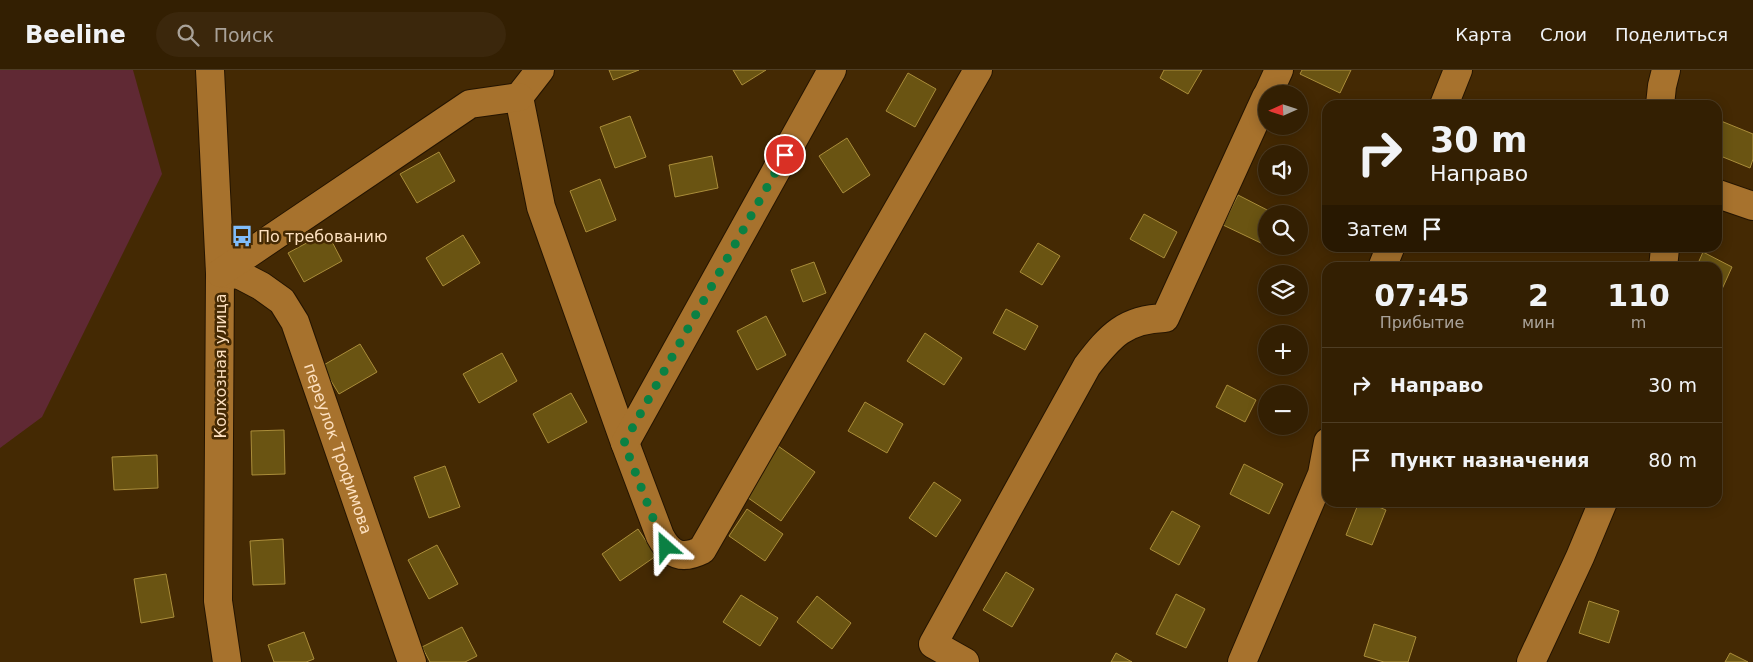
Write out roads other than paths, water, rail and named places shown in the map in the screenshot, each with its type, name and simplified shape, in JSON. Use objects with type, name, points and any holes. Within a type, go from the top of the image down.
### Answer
[{"type":"street","name":"Колхозная улица","points":[[210,70],[220,273],[218,601],[227,662]]},
{"type":"street","points":[[220,273],[470,104],[519,97],[540,70]]},
{"type":"street","points":[[624,443],[832,70]]},
{"type":"street","points":[[519,97],[541,206],[624,443],[666,547],[676,554],[691,556],[702,550],[978,70]]},
{"type":"street","points":[[1272,85],[1279,70]]},
{"type":"street","points":[[1446,100],[1458,70]]},
{"type":"street","points":[[1661,100],[1666,70]]},
{"type":"street","points":[[965,662],[928,653],[1087,366],[1113,335],[1146,318],[1165,318],[1258,115]]},
{"type":"street","points":[[1722,195],[1753,206]]},
{"type":"street","name":"переулок Трофимова","points":[[220,273],[240,275],[262,286],[282,301],[295,322],[412,662]]},
{"type":"street","points":[[1242,662],[1322,474]]},
{"type":"street","points":[[1531,662],[1601,507]]},
{"type":"place","name":"По требованию","points":[[242,236]]}]
